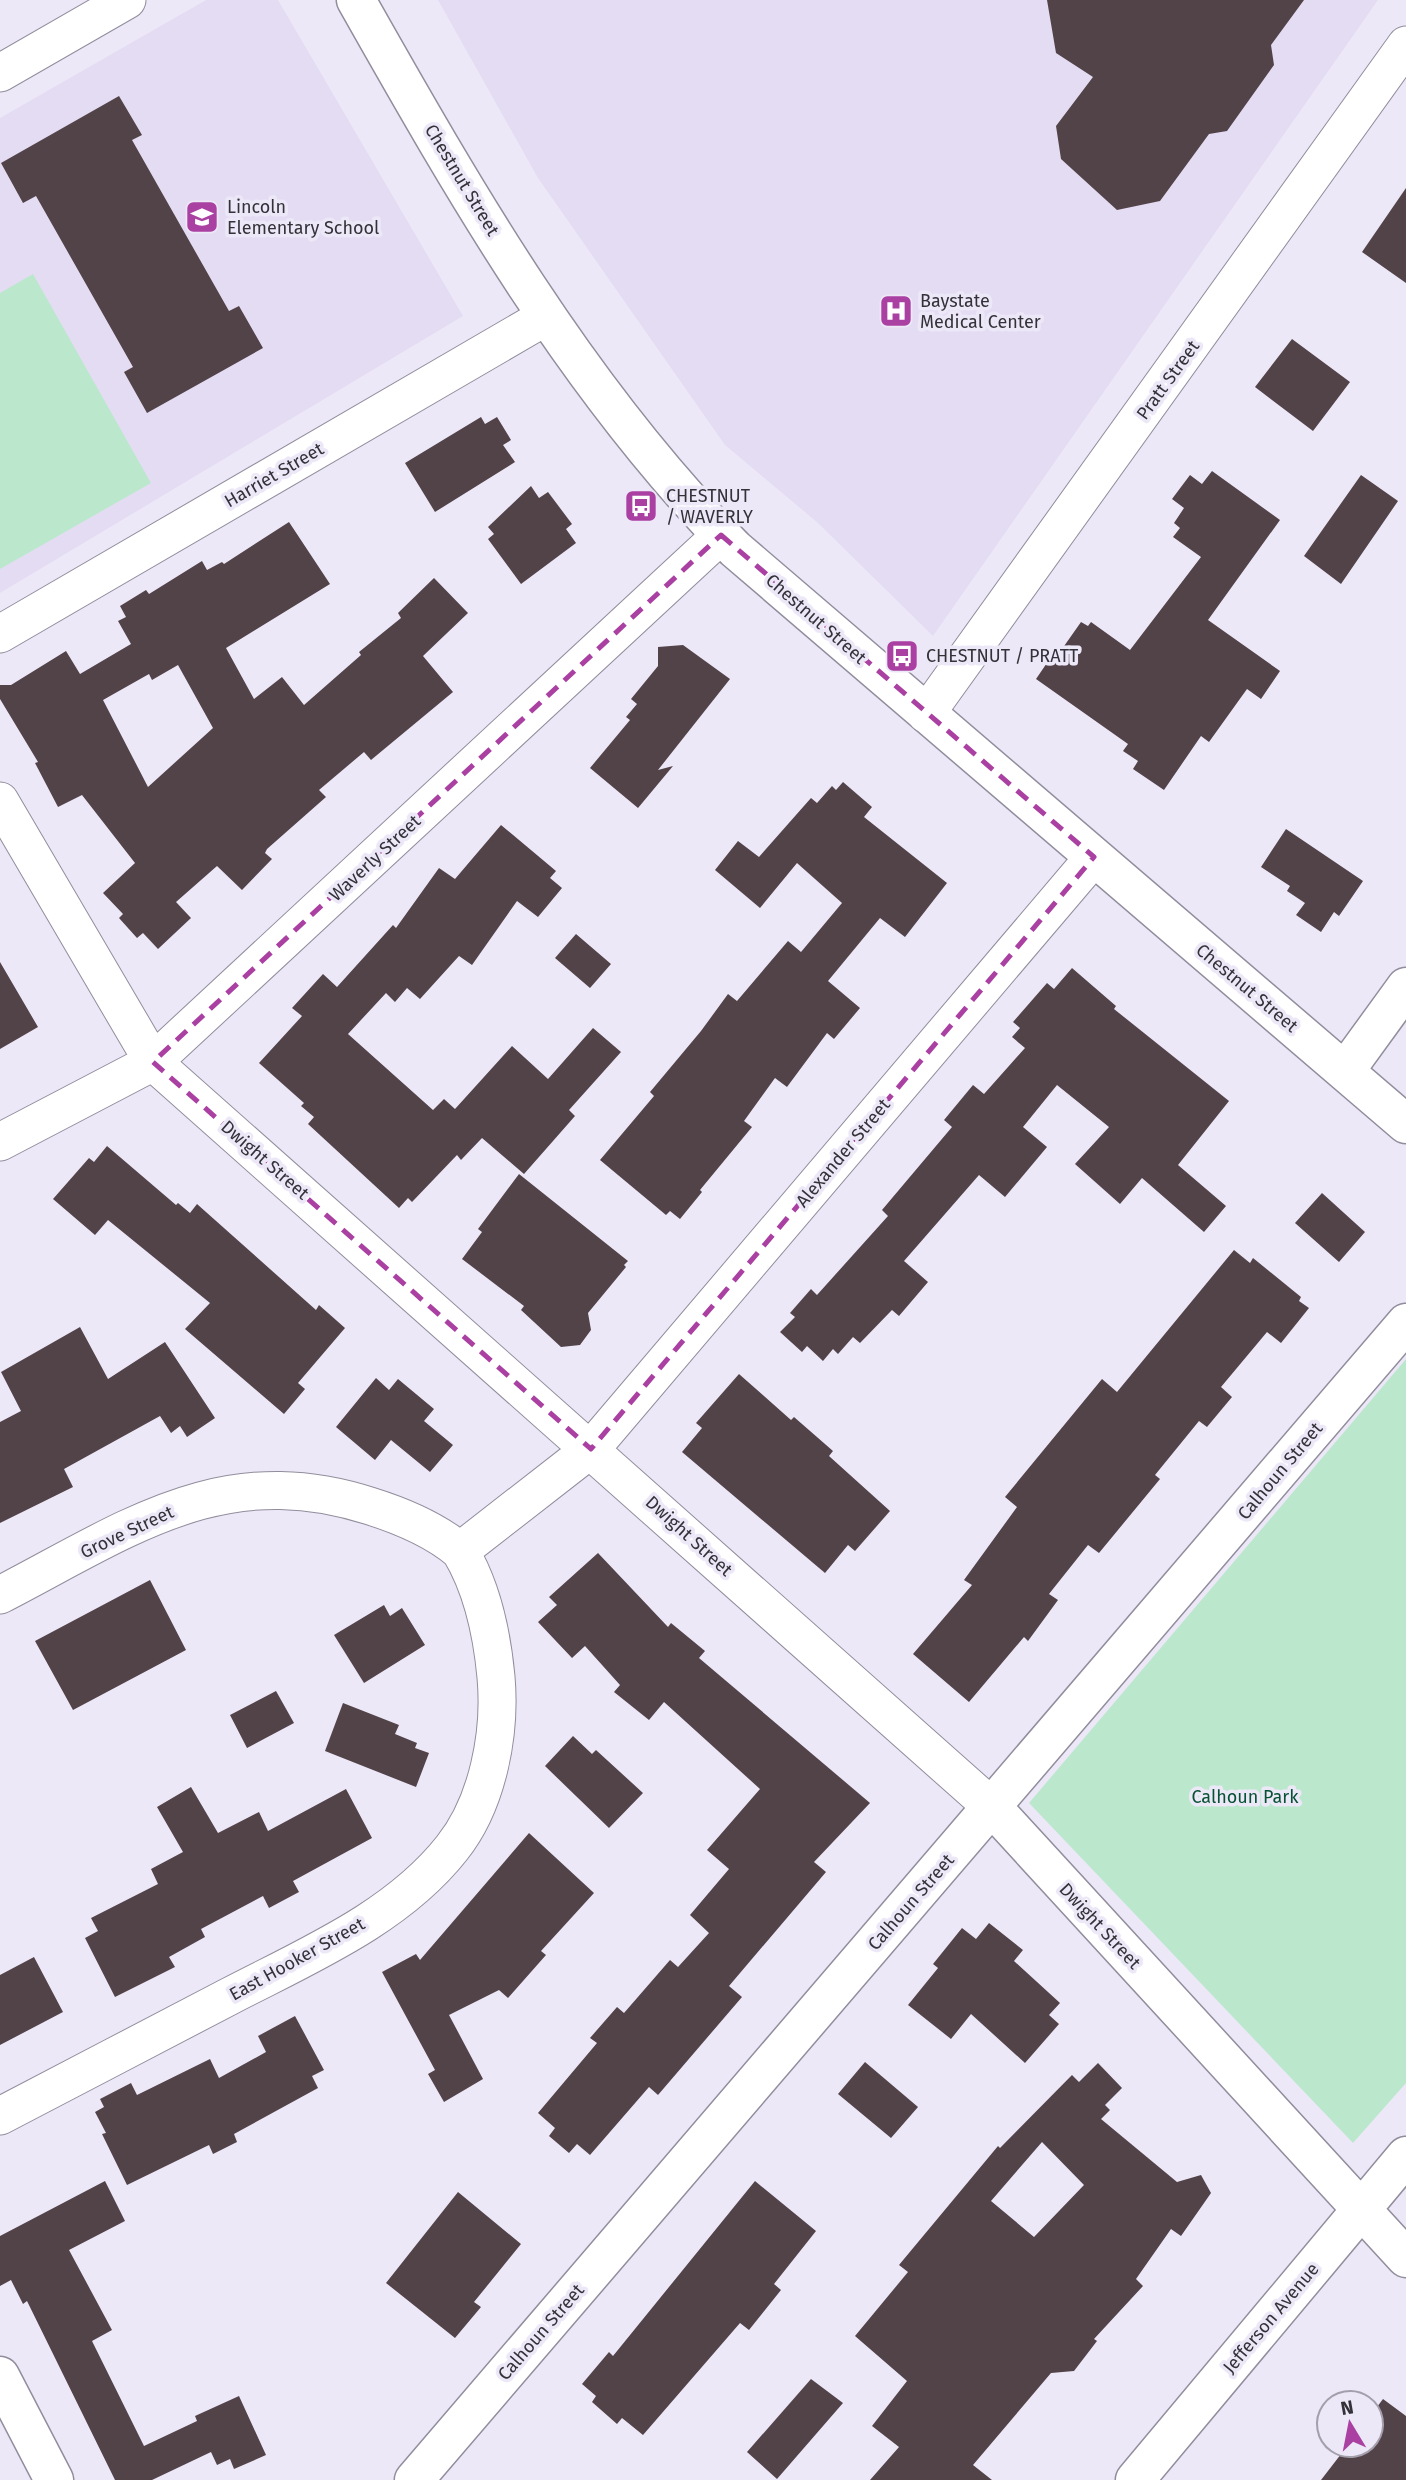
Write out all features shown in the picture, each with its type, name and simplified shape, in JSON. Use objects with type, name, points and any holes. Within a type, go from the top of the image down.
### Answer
[{"type":"street","points":[[0,73],[127,0]]},
{"type":"street","name":"Chestnut Street","points":[[356,0],[435,136],[547,316],[654,463],[721,535],[1406,1124]]},
{"type":"street","name":"Pratt Street","points":[[926,713],[1406,45]]},
{"type":"street","name":"Harriet Street","points":[[0,634],[547,316]]},
{"type":"street","name":"Waverly Street","points":[[0,1142],[153,1062],[721,535]]},
{"type":"street","name":"Dwight Street","points":[[0,801],[153,1062],[592,1449],[993,1808],[1406,2258]]},
{"type":"street","name":"Alexander Street","points":[[592,1449],[1094,857]]},
{"type":"street","points":[[1345,1071],[1406,987]]},
{"type":"street","name":"Calhoun Street","points":[[414,2480],[993,1808],[1406,1323]]},
{"type":"street","points":[[460,1551],[592,1449]]},
{"type":"street","name":"Grove Street","points":[[0,1595],[158,1514],[243,1490],[300,1491],[357,1502],[414,1522],[447,1540],[460,1551]]},
{"type":"street","name":"East Hooker Street","points":[[0,2116],[346,1935],[422,1880],[453,1847],[472,1812],[486,1774],[495,1735],[498,1696],[494,1656],[480,1594],[472,1571],[460,1551]]},
{"type":"street","name":"Jefferson Avenue","points":[[1135,2480],[1406,2156]]},
{"type":"street","points":[[0,2376],[54,2480]]},
{"type":"highlighted area","points":[[721,535],[1094,857],[591,1449],[153,1062]]},
{"type":"shaded area","name":"Lincoln Elementary School","points":[[206,0],[278,0],[463,316],[0,593],[0,118]]},
{"type":"shaded area","name":"Baystate Medical Center","points":[[438,0],[1378,0],[933,636],[818,523],[725,445],[538,178]]},
{"type":"green space","points":[[33,274],[151,483],[0,569],[0,293]]},
{"type":"green space","name":"Calhoun Park","points":[[1406,1359],[1406,2083],[1353,2143],[1029,1803]]},
{"type":"building","points":[[1047,0],[1304,0],[1271,45],[1274,65],[1227,131],[1209,134],[1160,201],[1117,210],[1061,159],[1056,126],[1093,77],[1056,53]]},
{"type":"building","points":[[119,96],[142,135],[132,140],[229,311],[239,306],[263,348],[147,413],[124,372],[133,367],[36,196],[23,203],[1,163]]},
{"type":"building","points":[[1406,188],[1406,283],[1362,252]]},
{"type":"building","points":[[1292,339],[1350,382],[1313,431],[1255,387]]},
{"type":"building","points":[[481,417],[485,424],[497,417],[511,440],[503,445],[515,462],[435,512],[405,463]]},
{"type":"building","points":[[1212,471],[1280,520],[1208,620],[1280,671],[1261,699],[1247,689],[1209,742],[1201,736],[1164,790],[1133,769],[1138,761],[1123,751],[1128,744],[1036,679],[1051,657],[1055,659],[1081,622],[1088,626],[1091,622],[1130,650],[1201,557],[1173,537],[1180,528],[1174,523],[1184,508],[1172,499],[1190,475],[1202,484]]},
{"type":"building","points":[[1361,475],[1398,501],[1341,584],[1304,556]]},
{"type":"building","points":[[531,486],[539,498],[548,492],[572,524],[566,529],[576,543],[521,584],[488,539],[494,534],[488,527]]},
{"type":"building","points":[[289,522],[330,584],[226,648],[254,699],[282,677],[304,705],[361,655],[359,652],[401,618],[398,613],[434,578],[468,613],[423,656],[453,692],[371,760],[364,752],[319,790],[326,797],[267,849],[265,853],[272,859],[242,890],[217,866],[176,902],[191,918],[158,949],[143,933],[137,938],[119,918],[123,914],[103,893],[135,863],[82,795],[58,807],[35,763],[38,762],[0,699],[0,685],[11,685],[66,651],[80,674],[131,644],[118,621],[126,617],[120,606],[146,590],[149,594],[202,561],[207,570],[222,562],[224,564]],"holes":[[[178,665],[213,728],[148,787],[103,700],[149,674],[152,680]]]},
{"type":"building","points":[[683,645],[730,679],[658,770],[673,766],[638,808],[590,768],[630,720],[626,717],[637,704],[631,699],[658,666],[658,647]]},
{"type":"building","points":[[843,782],[872,807],[864,817],[947,883],[905,937],[880,918],[828,981],[860,1008],[834,1039],[827,1033],[787,1087],[775,1078],[744,1121],[752,1127],[700,1190],[702,1192],[680,1219],[670,1211],[666,1215],[600,1160],[654,1096],[650,1092],[728,994],[737,1001],[788,941],[801,952],[842,903],[797,863],[760,908],[715,870],[738,841],[759,857],[811,798],[817,803],[832,786],[836,790]]},
{"type":"building","points":[[501,825],[556,871],[550,878],[562,888],[538,917],[517,901],[472,965],[459,956],[420,999],[407,988],[395,1002],[386,993],[348,1034],[433,1110],[444,1099],[455,1109],[512,1046],[548,1079],[593,1028],[621,1052],[569,1110],[575,1116],[524,1174],[482,1138],[461,1160],[457,1155],[412,1202],[408,1198],[399,1208],[308,1124],[314,1117],[301,1106],[304,1103],[259,1063],[302,1016],[292,1008],[323,974],[337,987],[393,925],[396,928],[439,868],[455,879]]},
{"type":"building","points":[[1286,829],[1363,881],[1339,916],[1334,912],[1321,932],[1296,915],[1305,903],[1287,891],[1290,886],[1261,867]]},
{"type":"building","points":[[576,934],[611,964],[590,988],[555,958]]},
{"type":"building","points":[[0,962],[38,1027],[0,1049]]},
{"type":"building","points":[[1072,968],[1116,1006],[1114,1009],[1229,1101],[1178,1165],[1226,1206],[1204,1232],[1142,1178],[1120,1204],[1075,1164],[1109,1127],[1057,1085],[1023,1127],[1047,1147],[1005,1197],[979,1175],[904,1261],[928,1282],[899,1316],[892,1310],[860,1343],[853,1337],[838,1354],[833,1349],[823,1361],[807,1346],[802,1352],[780,1332],[795,1317],[790,1313],[811,1289],[817,1295],[888,1216],[882,1210],[952,1127],[944,1120],[973,1085],[984,1094],[1025,1048],[1012,1037],[1020,1028],[1013,1022],[1047,983],[1054,989]]},
{"type":"building","points":[[107,1146],[176,1205],[178,1203],[190,1213],[197,1204],[316,1310],[319,1305],[345,1328],[298,1383],[305,1389],[284,1414],[185,1329],[210,1303],[108,1220],[95,1235],[53,1199],[89,1158],[94,1162]]},
{"type":"building","points":[[519,1174],[628,1261],[588,1313],[591,1330],[580,1345],[561,1347],[521,1310],[524,1306],[462,1259],[482,1232],[478,1229]]},
{"type":"building","points":[[1322,1193],[1365,1232],[1339,1262],[1295,1223]]},
{"type":"building","points":[[1234,1250],[1250,1263],[1253,1258],[1301,1297],[1299,1301],[1309,1308],[1281,1343],[1267,1332],[1221,1387],[1232,1397],[1207,1427],[1199,1421],[1155,1475],[1160,1479],[1099,1553],[1088,1545],[1049,1594],[1058,1600],[1028,1641],[1024,1637],[969,1702],[913,1654],[972,1585],[964,1580],[1017,1507],[1005,1497],[1102,1379],[1117,1392]]},
{"type":"building","points":[[80,1327],[108,1379],[165,1342],[215,1418],[187,1437],[180,1426],[171,1433],[160,1416],[64,1469],[73,1487],[0,1523],[0,1422],[21,1411],[1,1372]]},
{"type":"building","points":[[739,1374],[791,1420],[794,1417],[833,1451],[829,1456],[890,1511],[855,1551],[848,1545],[825,1573],[682,1452],[702,1428],[696,1423]]},
{"type":"building","points":[[376,1378],[389,1390],[398,1379],[434,1409],[424,1421],[453,1445],[430,1472],[391,1440],[375,1460],[336,1427]]},
{"type":"building","points":[[598,1553],[668,1627],[671,1623],[705,1651],[699,1658],[870,1803],[814,1862],[826,1872],[729,1986],[742,1997],[658,2095],[649,2087],[590,2155],[577,2144],[569,2153],[549,2136],[555,2128],[538,2113],[597,2043],[590,2038],[617,2007],[624,2013],[670,1960],[678,1967],[709,1933],[690,1915],[729,1869],[707,1850],[760,1789],[664,1702],[649,1720],[614,1692],[620,1685],[585,1646],[572,1658],[538,1622],[557,1605],[549,1597]]},
{"type":"building","points":[[150,1580],[186,1650],[73,1710],[35,1641]]},
{"type":"building","points":[[384,1605],[390,1616],[402,1608],[425,1645],[364,1683],[334,1635]]},
{"type":"building","points":[[276,1691],[294,1723],[247,1748],[230,1715]]},
{"type":"building","points":[[343,1703],[399,1725],[395,1734],[417,1743],[415,1748],[429,1753],[416,1787],[325,1751]]},
{"type":"building","points":[[573,1736],[592,1754],[596,1750],[643,1793],[609,1828],[545,1766]]},
{"type":"building","points":[[191,1787],[218,1833],[259,1812],[268,1831],[346,1789],[372,1838],[293,1881],[299,1892],[269,1908],[263,1896],[201,1929],[205,1937],[169,1957],[175,1967],[115,1997],[85,1938],[98,1931],[91,1918],[158,1884],[151,1869],[183,1852],[157,1807]]},
{"type":"building","points":[[529,1833],[594,1893],[541,1951],[546,1955],[508,1998],[499,1990],[449,2015],[483,2079],[444,2102],[428,2074],[435,2070],[382,1972],[416,1954],[420,1960]]},
{"type":"building","points":[[989,1923],[1023,1950],[1014,1961],[1060,2003],[1049,2015],[1059,2024],[1025,2063],[971,2014],[951,2039],[908,2005],[938,1968],[933,1964],[962,1928],[976,1939]]},
{"type":"building","points":[[34,1957],[63,2012],[0,2045],[0,1975]]},
{"type":"building","points":[[295,2016],[324,2070],[312,2076],[318,2088],[234,2134],[237,2142],[213,2154],[209,2145],[127,2185],[102,2134],[106,2133],[95,2112],[104,2107],[100,2099],[131,2083],[137,2095],[210,2059],[219,2078],[266,2052],[258,2036]]},
{"type":"building","points":[[865,2062],[918,2107],[891,2138],[838,2094]]},
{"type":"building","points":[[1098,2063],[1122,2088],[1105,2105],[1110,2110],[1101,2119],[1177,2182],[1201,2175],[1211,2193],[1181,2236],[1171,2229],[1136,2279],[1143,2286],[1094,2339],[1097,2341],[1074,2371],[1051,2373],[973,2465],[992,2480],[870,2480],[899,2447],[872,2426],[907,2381],[855,2336],[908,2272],[899,2265],[998,2146],[1000,2148],[1072,2075],[1079,2082]],"holes":[[[1042,2142],[1084,2185],[1034,2237],[991,2201]]]},
{"type":"building","points":[[105,2181],[125,2221],[69,2250],[112,2330],[92,2341],[144,2446],[197,2421],[195,2416],[239,2396],[266,2455],[234,2469],[230,2459],[217,2465],[211,2452],[152,2480],[115,2480],[27,2301],[23,2304],[11,2280],[0,2286],[0,2236]]},
{"type":"building","points":[[755,2181],[816,2231],[774,2284],[781,2290],[749,2330],[740,2323],[643,2435],[622,2418],[617,2424],[592,2402],[596,2396],[582,2384],[609,2352],[613,2356]]},
{"type":"building","points":[[458,2192],[521,2244],[474,2302],[481,2307],[455,2338],[386,2283]]},
{"type":"building","points":[[811,2379],[843,2403],[777,2479],[747,2452]]},
{"type":"building","points":[[1385,2400],[1406,2416],[1406,2480],[1321,2480],[1337,2459],[1385,2459]]},
{"type":"place","name":"Lincoln Elementary School","points":[[202,217]]},
{"type":"place","name":"Baystate Medical Center","points":[[896,311]]},
{"type":"place","name":"CHESTNUT / WAVERLY","points":[[641,506]]},
{"type":"place","name":"CHESTNUT / PRATT","points":[[902,656]]}]
